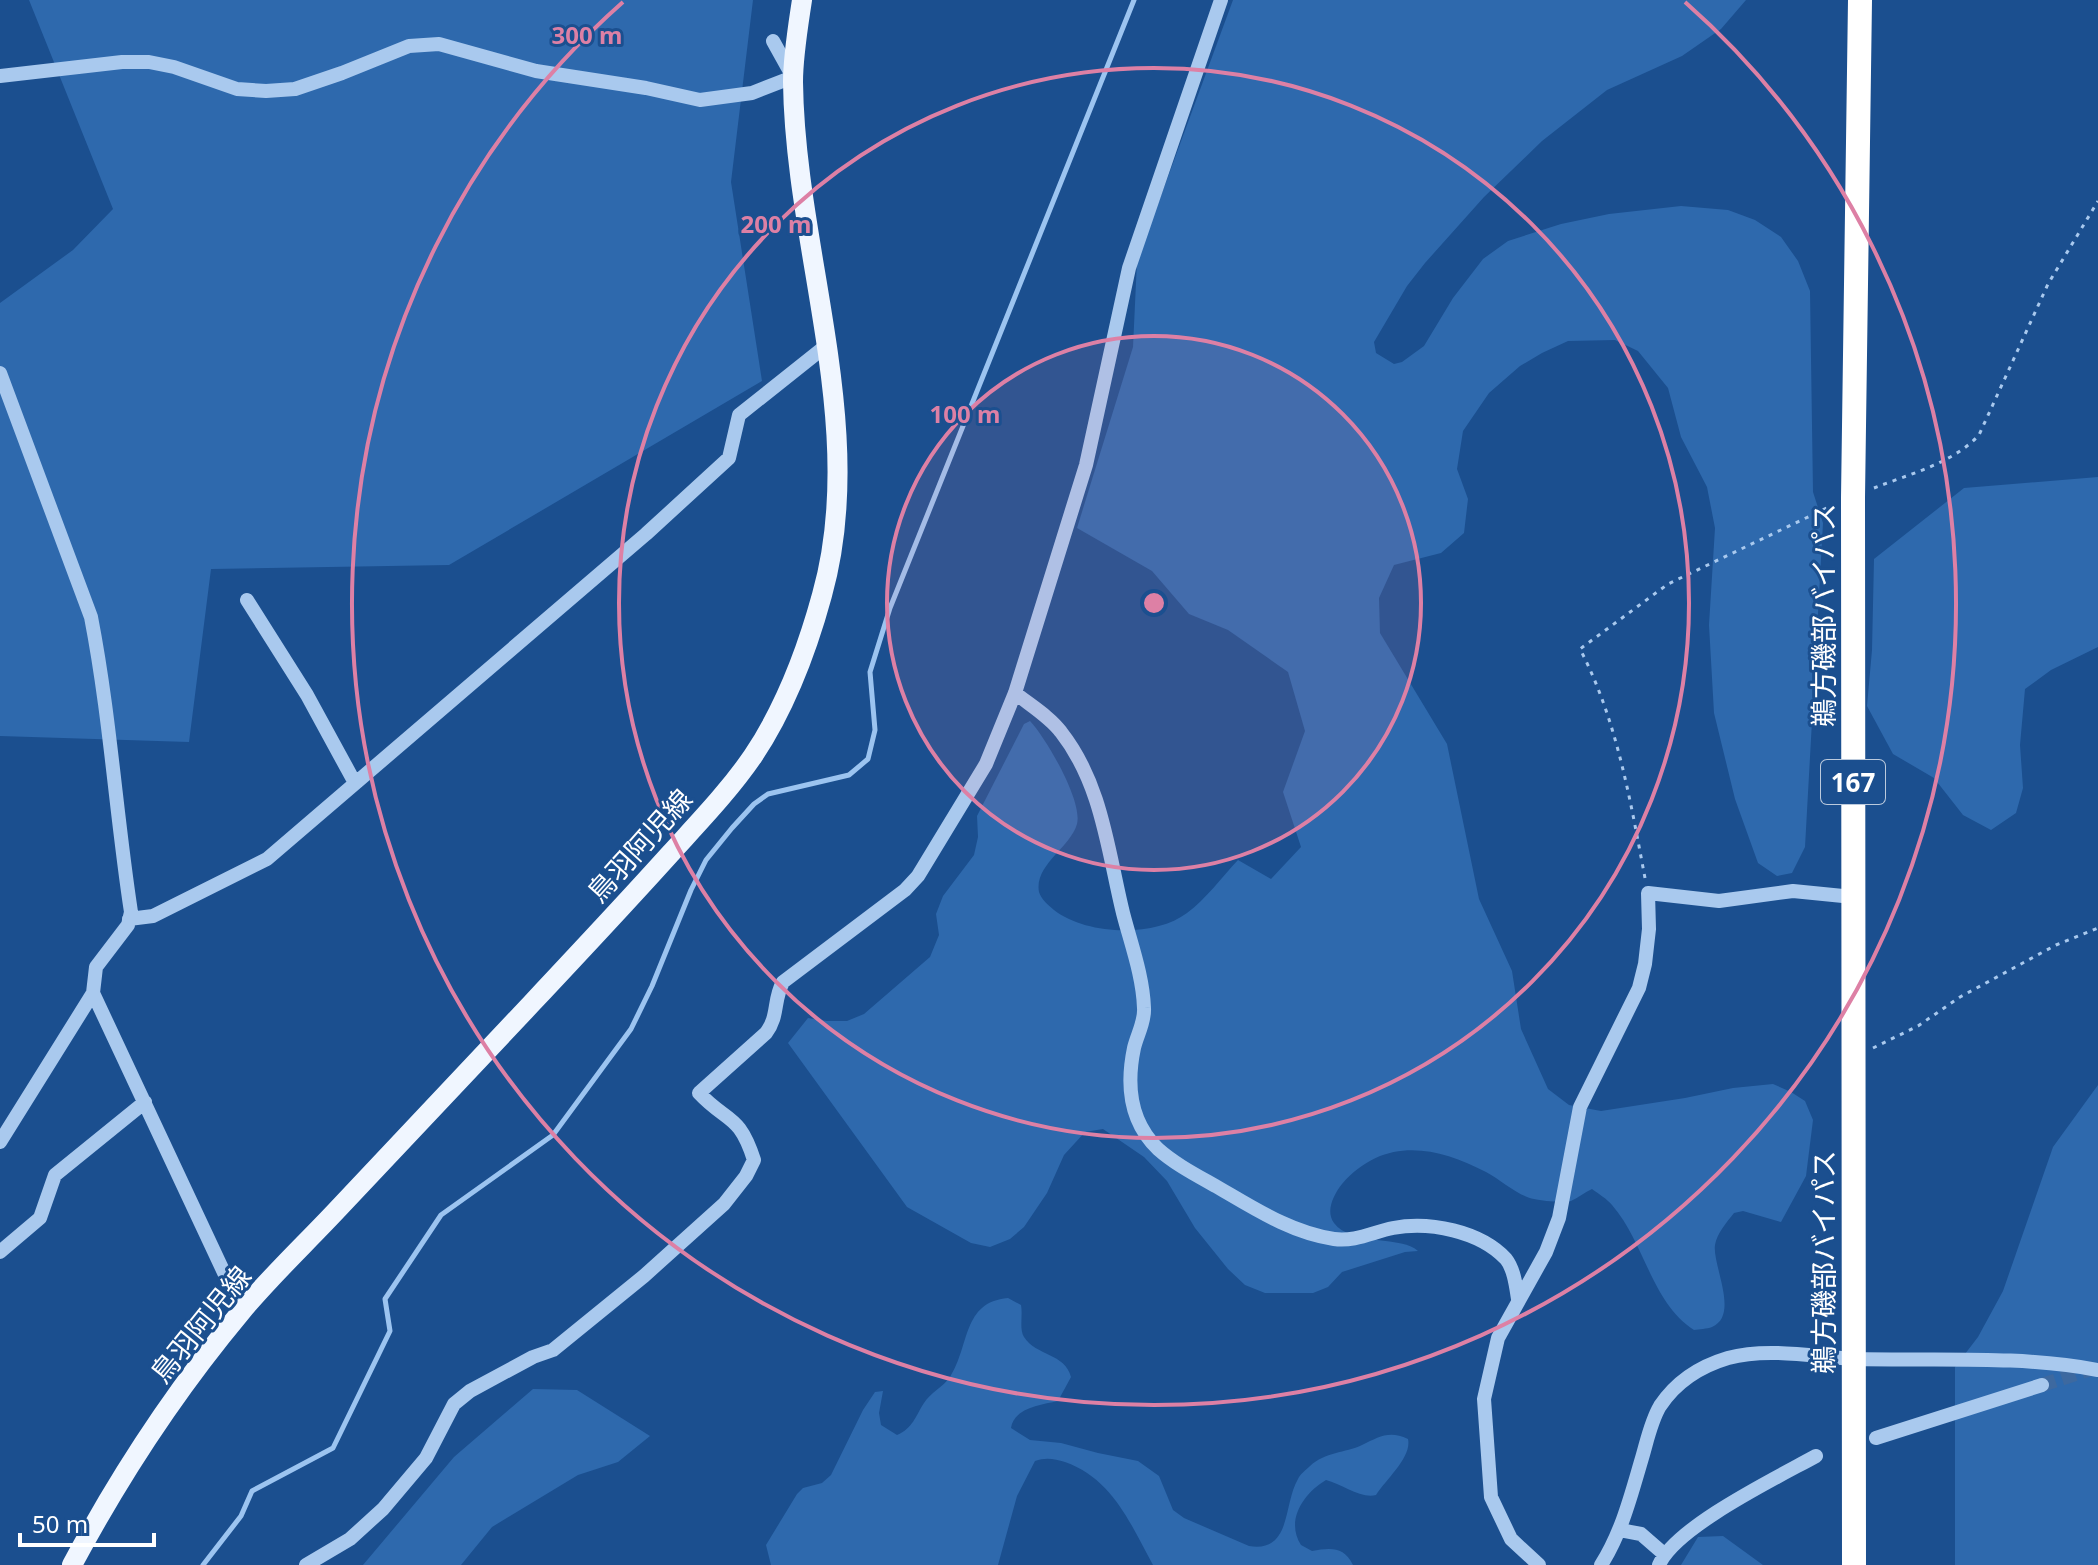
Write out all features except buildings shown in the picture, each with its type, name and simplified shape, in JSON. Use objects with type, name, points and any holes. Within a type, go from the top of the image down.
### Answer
[{"type":"highway","name":"鵜方磯部バイパス","points":[[1854,1565],[1853,497],[1860,0]]},
{"type":"main road","name":"鳥羽阿児線","points":[[72,1565],[143,1441],[242,1311],[625,904],[725,793],[754,754],[775,717],[802,658],[823,593],[832,550],[836,494],[836,443],[827,345],[796,138],[793,77],[802,0]]},
{"type":"street","points":[[306,1565],[350,1539],[383,1509],[426,1458],[454,1404],[470,1391],[553,1350],[644,1276],[724,1204],[746,1176],[754,1160],[747,1136],[733,1118],[699,1093],[766,1033],[774,1022],[776,995],[783,982],[905,890],[918,876],[986,764],[1015,693],[1086,465],[1129,268],[1221,0]]},
{"type":"street","points":[[0,76],[122,62],[149,62],[174,67],[237,89],[295,89],[409,46],[439,44],[536,71],[646,88],[700,100],[752,93],[793,77],[773,41]]},
{"type":"street","points":[[129,919],[153,916],[255,866],[646,534],[719,468],[729,458],[739,415],[827,345]]},
{"type":"street","points":[[0,373],[91,617],[131,912],[128,925],[96,967],[93,993],[0,1142]]},
{"type":"street","points":[[247,600],[307,695],[355,783]]},
{"type":"street","points":[[1015,693],[1060,730],[1082,767],[1105,824],[1143,995],[1143,1020],[1135,1046],[1130,1086],[1132,1104],[1142,1131],[1180,1166],[1265,1215],[1311,1234],[1347,1240],[1394,1228],[1418,1226],[1463,1233],[1485,1243],[1507,1260],[1518,1299]]},
{"type":"street","points":[[1539,1565],[1511,1539],[1491,1497],[1484,1399],[1498,1338],[1546,1252],[1559,1218],[1580,1107],[1639,988],[1649,929],[1648,893],[1719,901],[1793,891],[1853,897]]},
{"type":"street","points":[[93,993],[242,1311]]},
{"type":"street","points":[[0,1252],[40,1218],[55,1175],[145,1102]]},
{"type":"street","points":[[1601,1565],[1620,1530],[1649,1432],[1660,1407],[1679,1384],[1701,1368],[1731,1357],[1773,1354],[1853,1359],[2046,1362],[2098,1370]]},
{"type":"street","points":[[1876,1438],[2042,1385]]},
{"type":"street","points":[[1620,1530],[1641,1534],[1661,1560],[1714,1513],[1816,1456]]},
{"type":"path","points":[[1580,649],[1596,680],[1625,772],[1648,893]]},
{"type":"path","points":[[1853,1052],[1878,1047],[1918,1026],[1987,982],[2056,945],[2098,928]]},
{"type":"shaded area","points":[[29,0],[753,0],[731,182],[762,381],[449,565],[211,569],[189,742],[0,736],[0,303],[73,250],[113,209]]},
{"type":"shaded area","points":[[1233,0],[1746,0],[1721,29],[1682,56],[1607,90],[1542,141],[1484,197],[1425,263],[1407,286],[1374,342],[1376,353],[1394,364],[1402,362],[1424,346],[1453,298],[1483,259],[1508,241],[1561,224],[1609,214],[1681,206],[1728,210],[1755,220],[1781,237],[1798,261],[1810,291],[1813,492],[1823,523],[1805,847],[1792,873],[1777,876],[1758,863],[1735,799],[1714,713],[1709,625],[1715,528],[1707,487],[1681,437],[1668,388],[1638,351],[1615,340],[1568,341],[1520,366],[1489,393],[1463,431],[1457,469],[1468,499],[1464,533],[1441,553],[1394,565],[1379,598],[1380,633],[1447,744],[1479,899],[1512,971],[1521,1029],[1548,1089],[1569,1105],[1601,1111],[1773,1084],[1805,1101],[1813,1120],[1806,1176],[1781,1222],[1743,1211],[1734,1213],[1720,1232],[1715,1254],[1723,1289],[1724,1312],[1720,1321],[1712,1327],[1694,1330],[1679,1318],[1658,1288],[1623,1220],[1610,1203],[1592,1189],[1571,1201],[1534,1199],[1467,1163],[1430,1152],[1411,1150],[1375,1158],[1342,1184],[1330,1208],[1334,1223],[1352,1235],[1411,1246],[1418,1251],[1405,1252],[1342,1272],[1328,1287],[1313,1293],[1265,1293],[1245,1285],[1195,1228],[1167,1181],[1144,1157],[1103,1129],[1085,1132],[1064,1155],[1047,1193],[1024,1227],[1010,1239],[990,1247],[971,1243],[907,1207],[788,1043],[808,1018],[847,1021],[864,1014],[930,957],[939,935],[936,914],[943,896],[974,855],[978,837],[977,816],[1024,724],[1030,721],[1062,770],[1077,814],[1073,833],[1047,865],[1039,882],[1043,899],[1068,918],[1101,929],[1157,927],[1187,913],[1238,860],[1271,879],[1301,847],[1283,792],[1305,731],[1288,672],[1228,630],[1189,614],[1152,571],[1077,528],[1133,347],[1137,261]]},
{"type":"shaded area","points":[[2098,477],[2098,647],[2051,670],[2025,689],[2020,745],[2023,788],[2016,813],[1991,830],[1963,815],[1934,778],[1893,754],[1867,706],[1874,559],[1964,488]]},
{"type":"shaded area","points":[[2098,1085],[2098,1565],[1955,1565],[1955,1367],[1978,1337],[2003,1291],[2053,1147]]},
{"type":"shaded area","points":[[1008,1298],[1021,1305],[1024,1337],[1036,1348],[1063,1363],[1071,1377],[1058,1401],[1022,1412],[1011,1428],[1030,1440],[1061,1443],[1138,1461],[1159,1476],[1173,1510],[1184,1518],[1249,1546],[1273,1542],[1284,1524],[1298,1479],[1316,1461],[1384,1436],[1408,1439],[1403,1460],[1376,1495],[1358,1493],[1326,1480],[1311,1492],[1299,1508],[1295,1526],[1301,1545],[1312,1551],[1341,1551],[1353,1565],[1153,1565],[1119,1505],[1096,1480],[1065,1462],[1047,1459],[1035,1461],[1017,1496],[998,1565],[771,1565],[766,1545],[797,1494],[803,1488],[822,1483],[831,1475],[875,1392],[883,1391],[879,1413],[881,1425],[897,1435],[907,1429],[927,1399],[950,1377],[975,1317],[993,1301]]},
{"type":"shaded area","points":[[533,1389],[577,1390],[650,1436],[618,1462],[578,1475],[492,1527],[461,1565],[363,1565],[454,1457]]},
{"type":"shaded area","points":[[1723,1536],[1763,1565],[1681,1565],[1698,1537]]},
{"type":"waterway","points":[[203,1565],[241,1516],[252,1491],[333,1448],[390,1331],[385,1299],[441,1215],[553,1135],[631,1029],[706,860],[732,828],[768,794],[849,775],[868,759],[875,730],[870,672],[890,608],[1134,0]]},
{"type":"tunnel","points":[[2042,1385],[2094,1368]]}]
